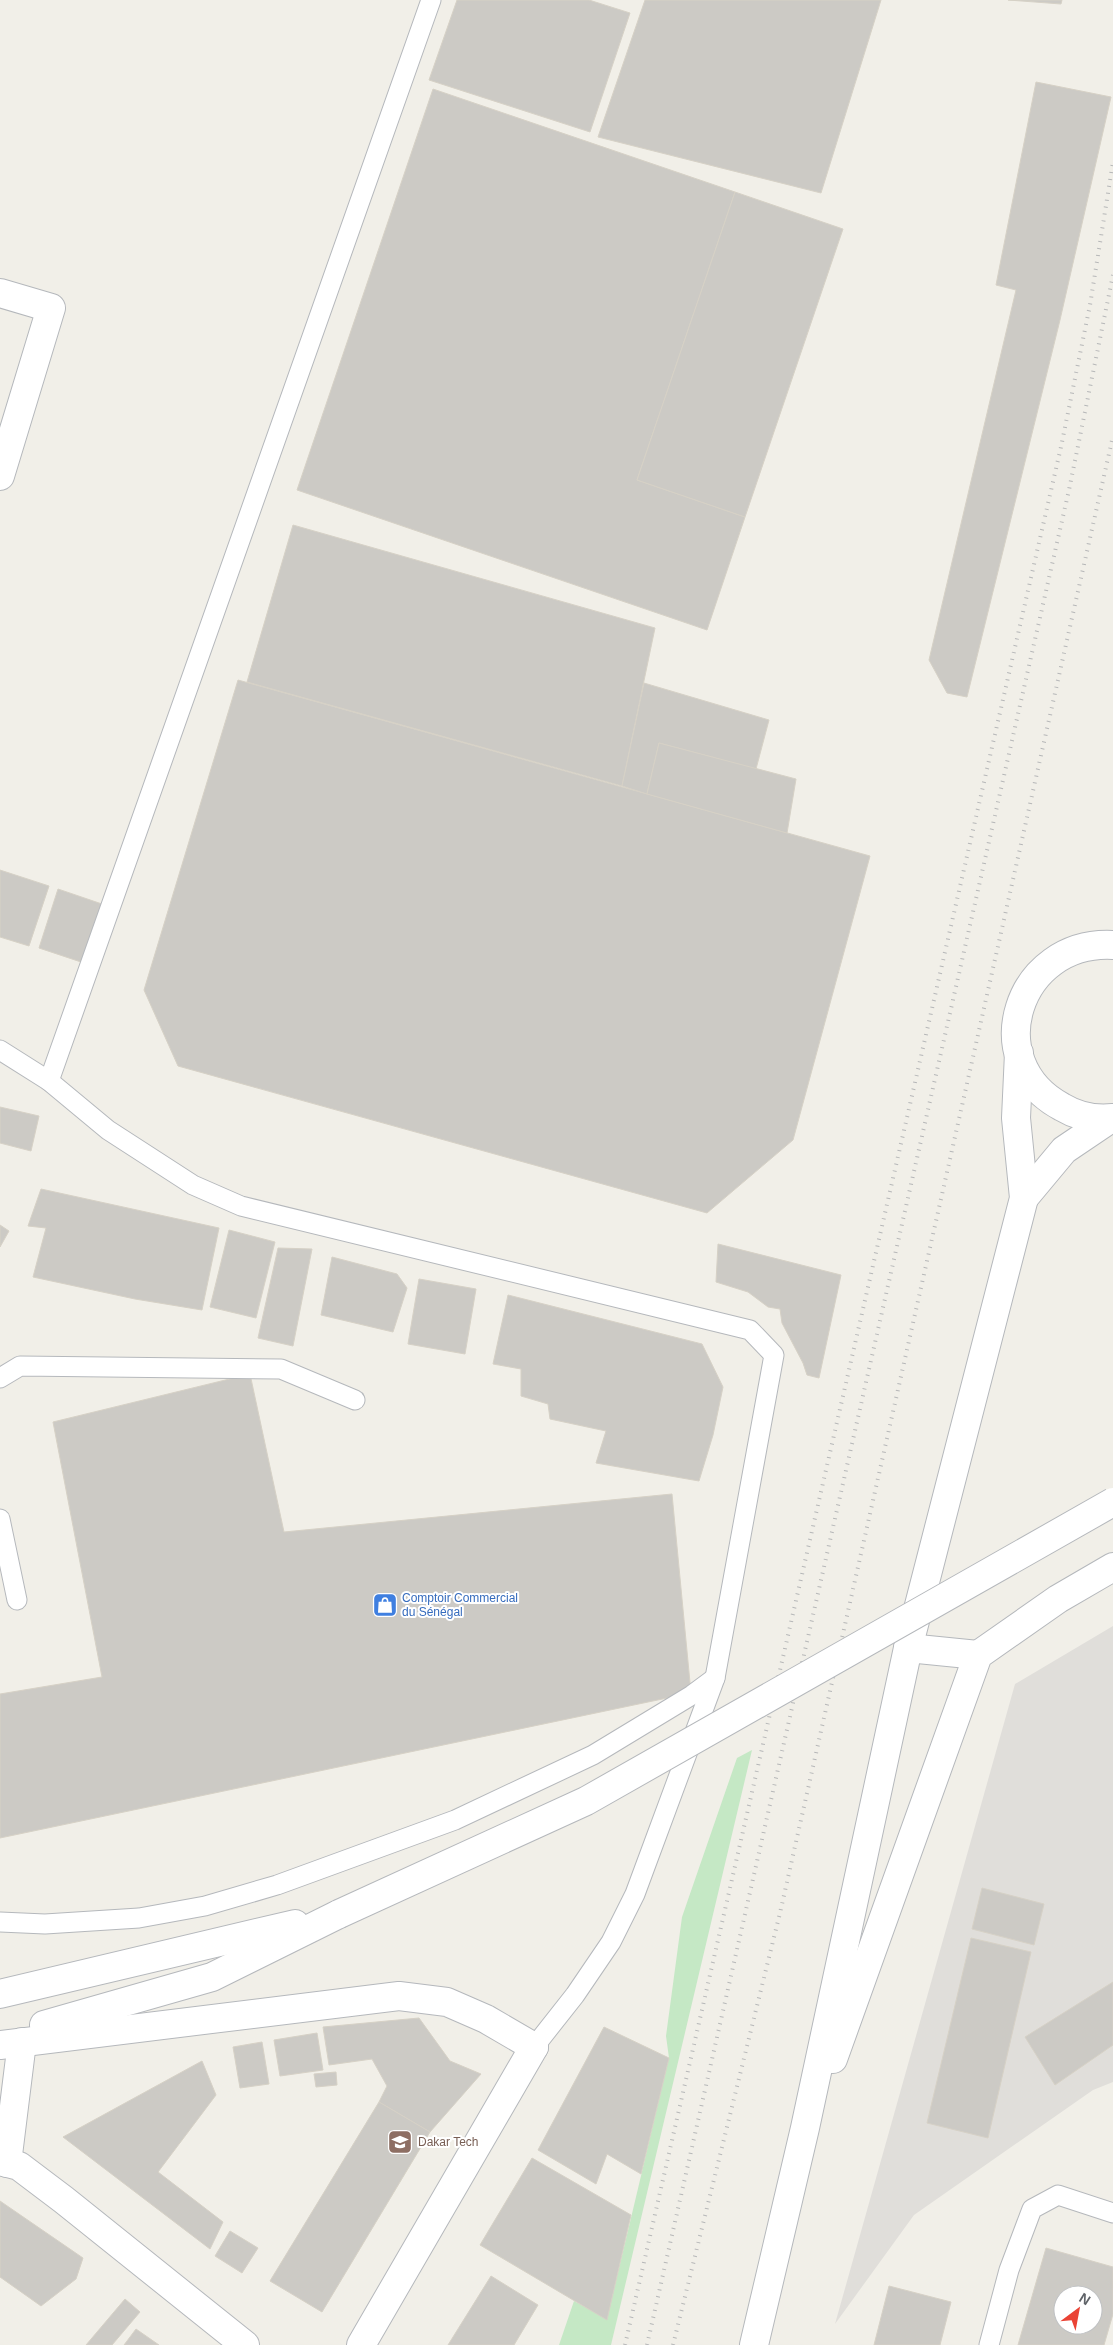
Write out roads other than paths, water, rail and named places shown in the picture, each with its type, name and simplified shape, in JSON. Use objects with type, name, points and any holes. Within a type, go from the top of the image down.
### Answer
[{"type":"street","points":[[0,293],[51,308],[0,476]]},
{"type":"street","points":[[754,2345],[805,2128],[908,1648],[1024,1198],[1016,1118],[1019,1053],[1016,1034],[1018,1014],[1031,981],[1042,969],[1069,951],[1107,939]]},
{"type":"street","points":[[1019,1053],[1030,1078],[1038,1089],[1053,1102],[1070,1112],[1089,1118],[1111,1118]]},
{"type":"street","points":[[1024,1198],[1064,1150],[1111,1118]]},
{"type":"street","points":[[7,2041],[212,1977],[339,1914],[586,1801],[1111,1502]]},
{"type":"street","points":[[805,2128],[845,2030],[978,1655],[1058,1599],[1113,1567]]},
{"type":"street","points":[[908,1648],[978,1655]]},
{"type":"street","points":[[2,1994],[339,1914]]},
{"type":"street","points":[[7,2041],[400,1996],[447,2002],[486,2019],[534,2047],[361,2345]]},
{"type":"street","points":[[7,2041],[4,2162],[19,2166],[64,2200],[245,2345]]},
{"type":"lane","points":[[49,1081],[431,0]]},
{"type":"lane","points":[[0,1050],[49,1081],[108,1130],[193,1184],[241,1206],[750,1330],[774,1355],[715,1678],[635,1894],[611,1942],[575,1995],[534,2047]]},
{"type":"lane","points":[[0,1378],[20,1366],[281,1369],[355,1400]]},
{"type":"lane","points":[[0,1519],[17,1600]]},
{"type":"lane","points":[[0,1922],[45,1924],[139,1918],[205,1906],[277,1885],[455,1820],[593,1755],[692,1695],[715,1678]]},
{"type":"lane","points":[[989,2345],[1009,2270],[1032,2209],[1058,2195],[1113,2213]]},
{"type":"railway","points":[[625,2345],[1061,447],[1090,305],[1113,162]]},
{"type":"railway","points":[[647,2345],[1069,490],[1113,275]]},
{"type":"railway","points":[[673,2345],[780,1913],[1113,436]]},
{"type":"place","name":"Comptoir Commercial du Sénégal","points":[[385,1605]]},
{"type":"place","name":"Dakar Tech","points":[[400,2142]]}]
